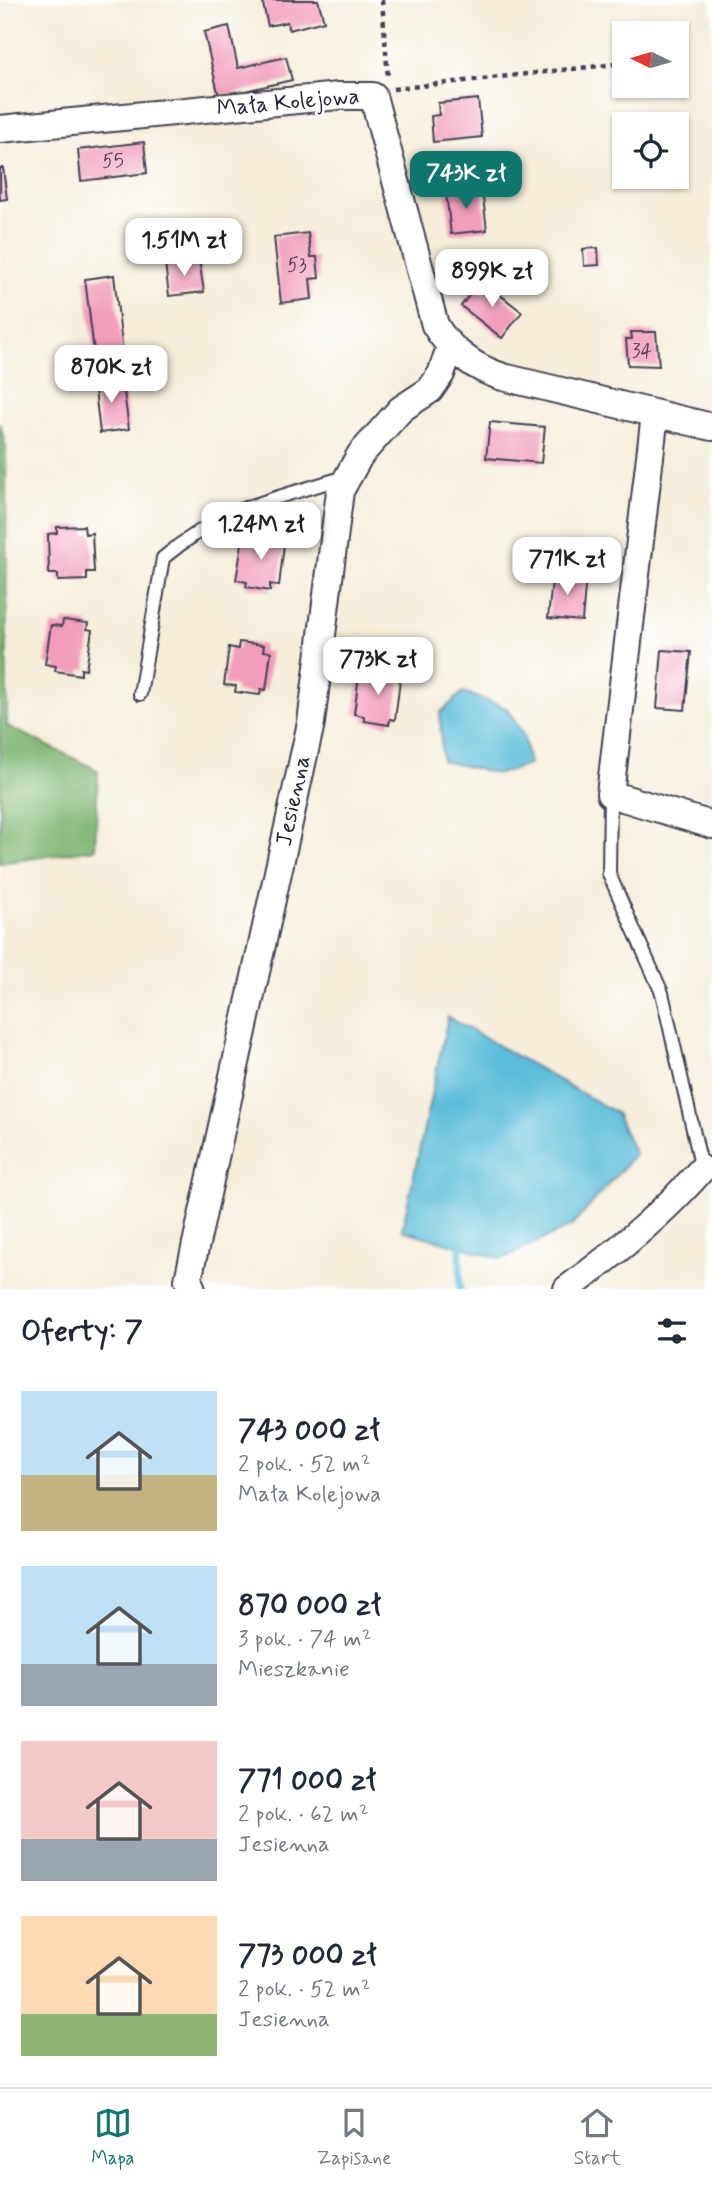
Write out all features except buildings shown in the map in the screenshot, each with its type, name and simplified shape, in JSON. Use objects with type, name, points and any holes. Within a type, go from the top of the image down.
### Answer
[{"type":"street","name":"Mała Kolejowa","points":[[0,130],[340,96],[373,96],[435,325],[450,346],[485,372],[712,428]]},
{"type":"street","name":"Jesienna","points":[[192,1289],[188,1280],[311,723],[340,491],[346,477],[401,409],[430,390],[441,374],[450,346]]},
{"type":"street","points":[[655,414],[610,794],[712,825]]},
{"type":"street","points":[[567,1289],[619,1251],[678,1197],[702,1169]]},
{"type":"lane","points":[[140,694],[163,558],[192,534],[225,515],[286,493],[346,477]]},
{"type":"lane","points":[[610,794],[609,874],[662,993],[702,1169]]},
{"type":"path","points":[[382,0],[388,47],[388,89],[612,65]]},
{"type":"green space","points":[[0,423],[6,447],[7,726],[98,770],[95,849],[0,863]]},
{"type":"water","points":[[463,692],[507,708],[524,737],[529,765],[498,774],[442,761],[440,713]]},
{"type":"water","points":[[448,1017],[616,1113],[635,1154],[573,1225],[502,1259],[402,1230]]},
{"type":"waterway","points":[[460,1247],[460,1289]]}]
